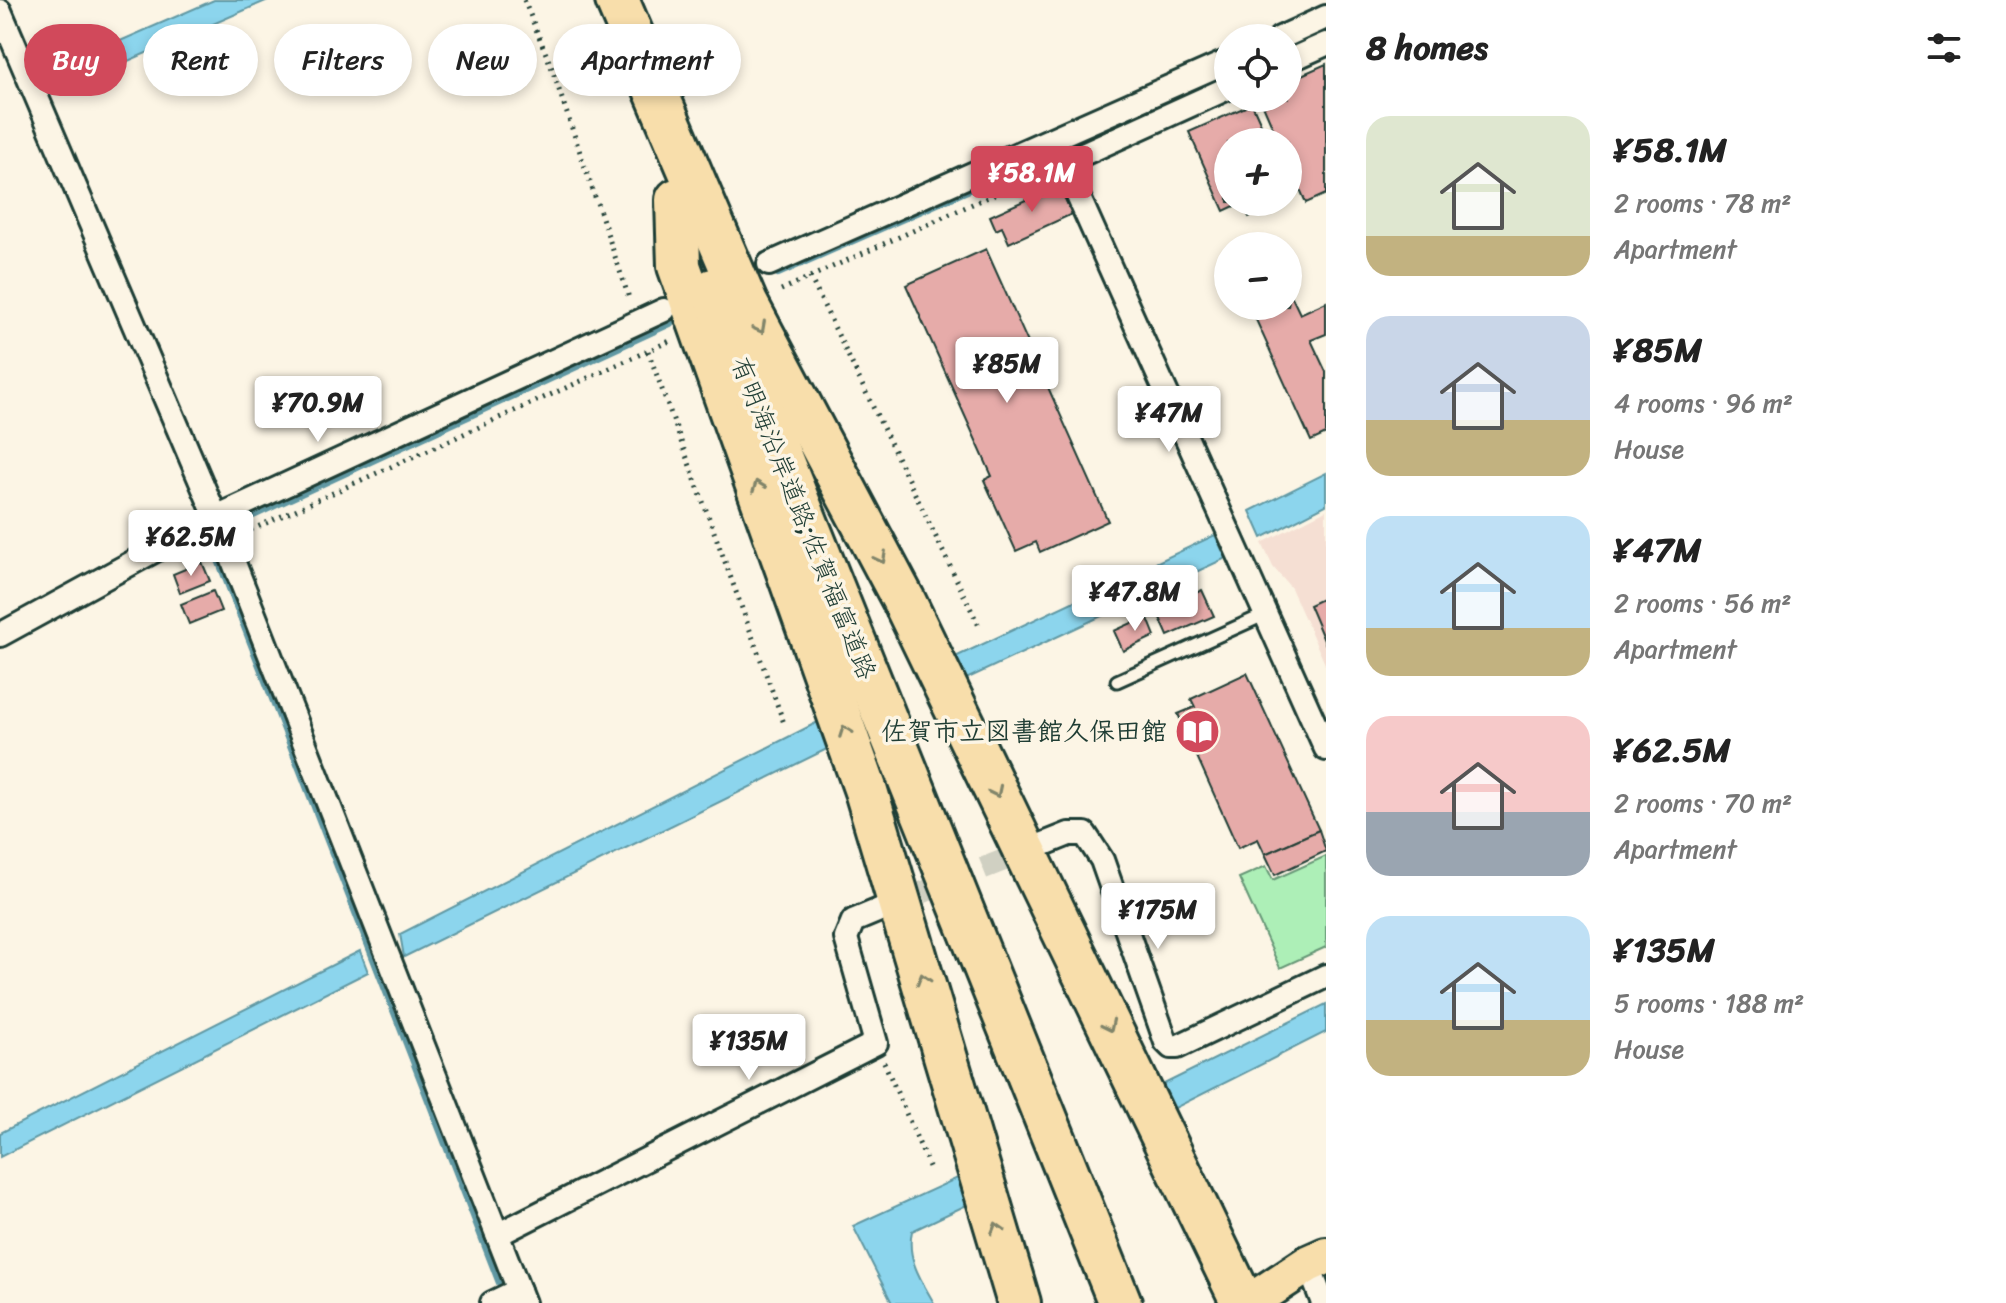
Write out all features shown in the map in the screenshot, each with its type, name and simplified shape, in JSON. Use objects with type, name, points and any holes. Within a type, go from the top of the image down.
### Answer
[{"type":"highway","name":"有明海沿岸道路;佐賀福富道路","points":[[596,0],[1120,1303]]},
{"type":"highway","points":[[617,0],[746,303],[903,599],[1246,1303]]},
{"type":"highway","points":[[677,200],[679,266],[866,791],[1019,1303]]},
{"type":"main road","points":[[1246,1303],[1317,1260]]},
{"type":"street","points":[[0,11],[216,517],[521,1296],[492,1303]]},
{"type":"street","points":[[1302,28],[1326,17]]},
{"type":"street","points":[[1302,55],[1326,44]]},
{"type":"street","points":[[769,264],[1214,67]]},
{"type":"street","points":[[1063,163],[1214,94]]},
{"type":"street","points":[[1053,140],[1326,749]]},
{"type":"street","points":[[0,635],[216,517],[664,310]]},
{"type":"street","points":[[1039,846],[1069,834],[1085,834],[1102,860],[1166,1042],[1171,1047],[1177,1047],[1326,976]]},
{"type":"street","points":[[497,1235],[876,1043],[846,938],[853,921],[889,906]]},
{"type":"street","points":[[1317,1260],[1323,1303]]},
{"type":"lane","points":[[1117,681],[1266,614]]},
{"type":"path","points":[[524,0],[551,66],[637,321]]},
{"type":"path","points":[[781,290],[1063,163]]},
{"type":"path","points":[[810,277],[980,628]]},
{"type":"path","points":[[225,542],[674,339]]},
{"type":"path","points":[[648,351],[785,726]]},
{"type":"path","points":[[876,1043],[930,1169]]},
{"type":"shaded area","points":[[1326,510],[1326,666],[1291,588],[1273,567],[1262,543]]},
{"type":"green space","points":[[1326,856],[1326,947],[1280,968],[1239,878],[1266,866],[1273,880]]},
{"type":"water","points":[[214,0],[268,0],[213,24],[159,24]]},
{"type":"water","points":[[143,31],[143,54],[127,61],[127,38]]},
{"type":"water","points":[[1326,473],[1326,505],[1262,538],[1250,511]]},
{"type":"water","points":[[1215,535],[1226,558],[962,681],[951,659]]},
{"type":"water","points":[[818,722],[829,748],[404,957],[400,934]]},
{"type":"water","points":[[360,951],[368,972],[0,1157],[0,1133]]},
{"type":"water","points":[[1326,1004],[1326,1032],[1169,1111],[1158,1087]]},
{"type":"water","points":[[964,1175],[973,1202],[912,1231],[913,1260],[934,1303],[892,1303],[853,1226]]},
{"type":"building","points":[[1326,64],[1326,194],[1306,203],[1302,194],[1302,128],[1273,128],[1266,112],[1302,112],[1302,75]]},
{"type":"building","points":[[1234,112],[1256,112],[1263,128],[1214,128],[1214,188],[1189,132]]},
{"type":"building","points":[[1059,185],[1072,214],[1009,243],[1002,227],[996,230],[990,216]]},
{"type":"building","points":[[986,249],[1108,521],[1040,552],[1036,542],[1016,551],[984,480],[992,476],[906,285]]},
{"type":"building","points":[[1326,302],[1326,334],[1311,340],[1326,372],[1326,434],[1311,441],[1256,320],[1302,320],[1302,313]]},
{"type":"building","points":[[202,562],[210,581],[180,593],[173,574]]},
{"type":"building","points":[[1202,590],[1214,616],[1168,636],[1157,611]]},
{"type":"building","points":[[213,591],[221,611],[189,624],[181,604]]},
{"type":"building","points":[[1326,597],[1326,645],[1309,605]]},
{"type":"building","points":[[1147,616],[1155,636],[1123,651],[1114,631]]},
{"type":"building","points":[[1247,673],[1319,830],[1265,854],[1258,839],[1238,848],[1178,714],[1195,707],[1191,699]]},
{"type":"building","points":[[1319,830],[1326,851],[1275,875],[1265,854]]},
{"type":"waterway","points":[[1073,144],[1214,82]]},
{"type":"waterway","points":[[778,273],[1045,156]]},
{"type":"waterway","points":[[251,516],[670,323]]},
{"type":"waterway","points":[[210,537],[500,1283]]},
{"type":"tunnel","points":[[891,905],[1034,848]]},
{"type":"place","name":"佐賀市立図書館久保田館","points":[[1198,731]]}]
